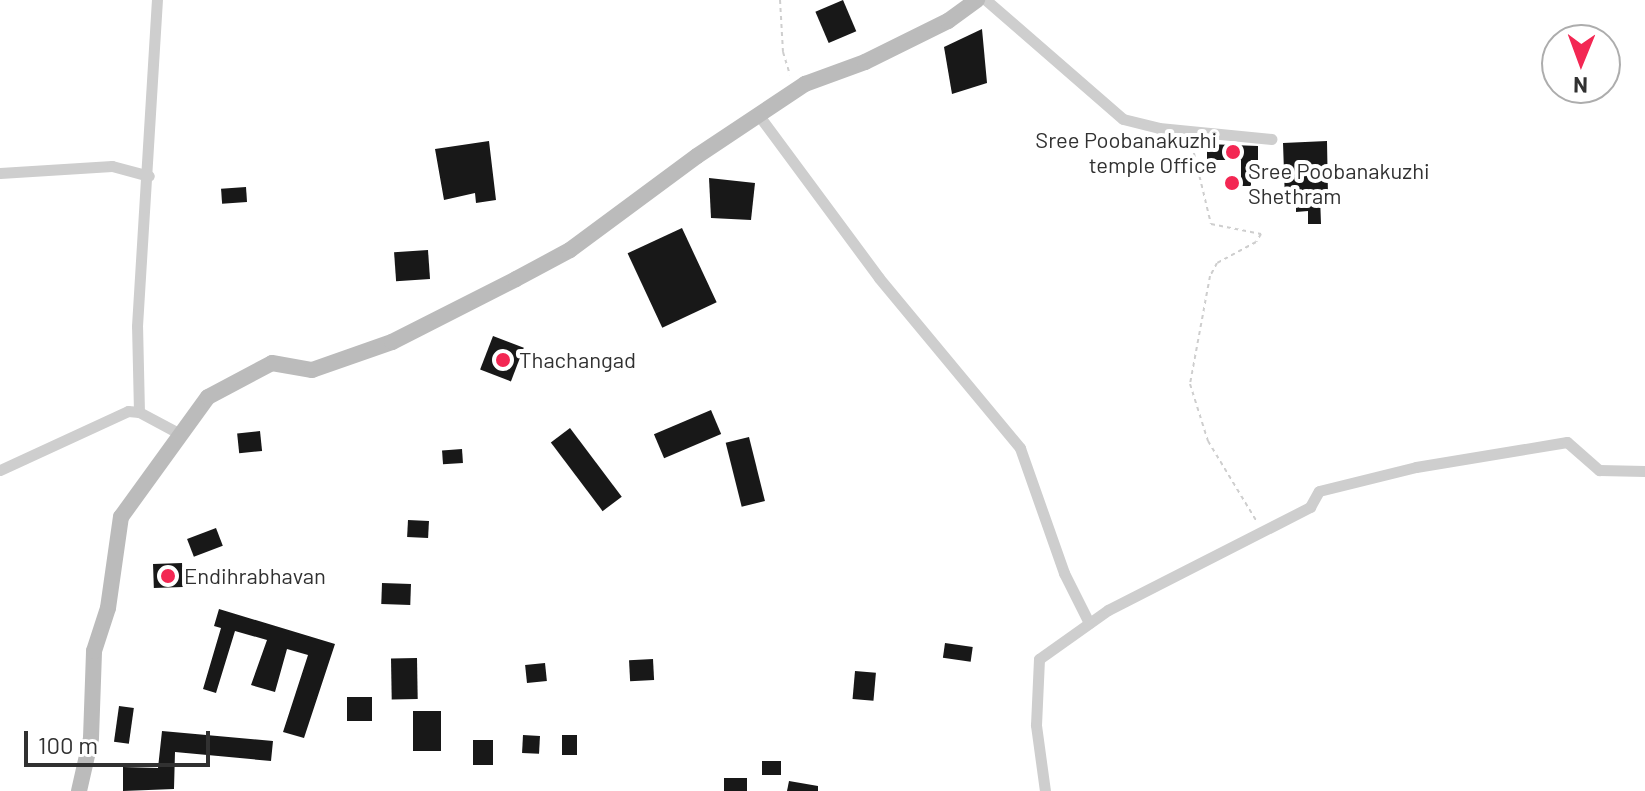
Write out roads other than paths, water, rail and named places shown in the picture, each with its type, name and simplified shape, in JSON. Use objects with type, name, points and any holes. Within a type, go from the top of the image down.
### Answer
[{"type":"main road","points":[[79,791],[91,738],[94,651],[108,608],[121,517],[208,397],[232,380],[272,363],[312,370],[392,342],[570,250],[686,163],[796,91],[948,21],[977,0]]},
{"type":"street","points":[[139,412],[137,326],[149,176],[157,0]]},
{"type":"street","points":[[986,0],[1123,119],[1192,131],[1271,139]]},
{"type":"street","points":[[760,117],[879,278],[1020,448],[1064,573],[1089,623]]},
{"type":"street","points":[[0,173],[112,166],[149,176]]},
{"type":"street","points":[[0,470],[128,411],[139,412],[180,434]]},
{"type":"street","points":[[1045,791],[1036,725],[1039,659],[1089,623],[1201,559],[1310,507],[1319,491],[1501,450],[1567,442],[1599,470],[1645,471]]},
{"type":"place","name":"Sree Poobanakuzhi temple Office","points":[[1233,152]]},
{"type":"place","name":"Sree Poobanakuzhi Shethram","points":[[1232,183]]},
{"type":"place","name":"Thachangad","points":[[503,360]]},
{"type":"place","name":"Endihrabhavan","points":[[168,576]]}]
